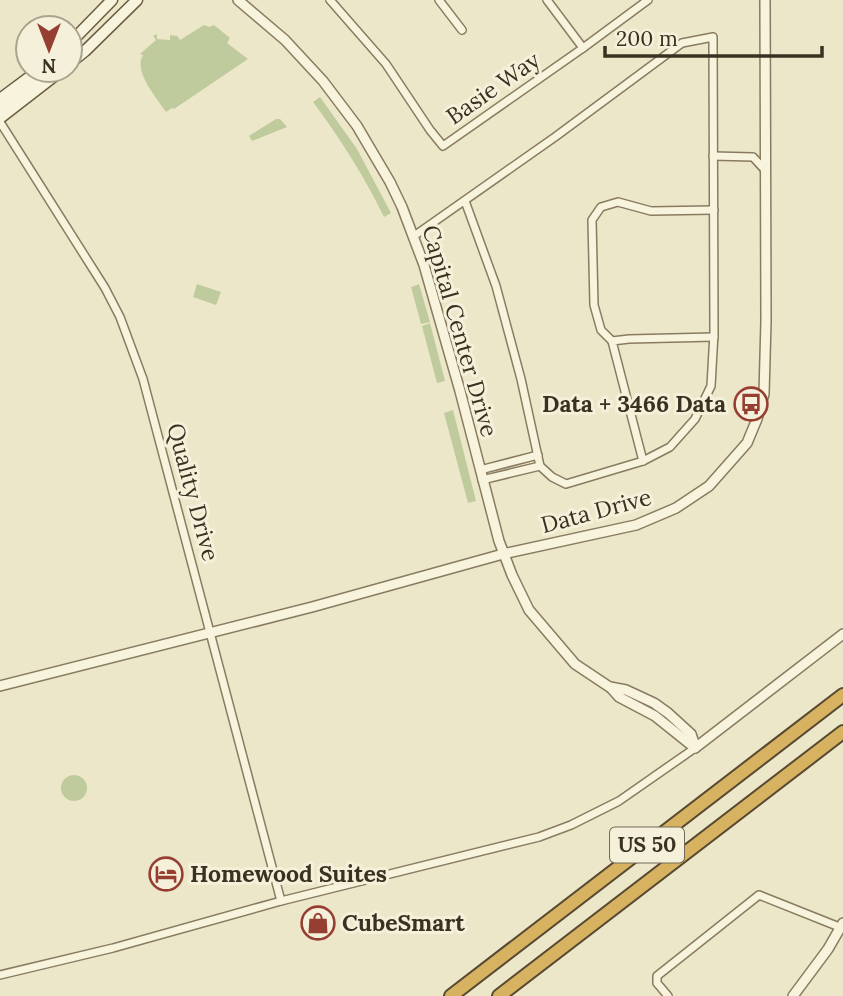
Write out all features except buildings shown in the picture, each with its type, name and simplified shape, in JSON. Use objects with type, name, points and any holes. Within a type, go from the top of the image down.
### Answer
[{"type":"highway","name":"US 50","points":[[450,996],[843,695]]},
{"type":"highway","name":"US 50","points":[[499,996],[843,732]]},
{"type":"main road","points":[[84,29],[112,0]]},
{"type":"main road","points":[[84,50],[137,0]]},
{"type":"main road","points":[[0,99],[20,84]]},
{"type":"main road","points":[[0,109],[33,84]]},
{"type":"main road","points":[[0,120],[45,84]]},
{"type":"street","name":"Capital Center Drive","points":[[238,0],[285,40],[323,81],[372,150],[396,195],[424,265],[503,554],[529,610],[575,664],[611,688],[619,697],[655,716],[695,748]]},
{"type":"street","name":"Basie Way","points":[[331,0],[386,64],[443,146],[583,48],[646,0]]},
{"type":"street","points":[[439,0],[462,30]]},
{"type":"street","points":[[547,0],[583,48]]},
{"type":"street","name":"Data Drive","points":[[0,686],[312,607],[503,554],[636,525],[676,508],[709,486],[747,443],[763,403],[766,375],[765,0]]},
{"type":"street","points":[[414,236],[682,43],[713,37],[714,337],[711,386],[695,419],[670,447],[643,461],[566,484],[552,477],[540,466],[521,379],[496,286],[465,201]]},
{"type":"street","name":"Quality Drive","points":[[0,120],[98,276],[133,348],[281,901]]},
{"type":"street","points":[[713,156],[753,157],[765,170]]},
{"type":"street","points":[[643,461],[612,341],[601,330],[594,305],[592,220],[601,207],[618,202],[651,211],[714,210]]},
{"type":"street","points":[[612,341],[714,337]]},
{"type":"street","points":[[481,475],[538,456]]},
{"type":"street","points":[[481,475],[540,466]]},
{"type":"street","points":[[0,975],[113,948],[281,901],[550,833],[619,801],[695,748],[843,634]]},
{"type":"street","points":[[668,996],[657,982],[657,976],[759,895],[842,927],[793,996]]},
{"type":"green space","points":[[204,25],[214,25],[230,38],[227,43],[248,59],[166,112],[143,76],[143,55],[140,54],[156,40],[153,36],[157,34],[157,39],[170,40],[170,35],[177,36],[180,40]]},
{"type":"green space","points":[[320,97],[357,149],[391,213],[384,217],[351,158],[313,102]]},
{"type":"green space","points":[[280,119],[287,127],[252,141],[249,136]]},
{"type":"green space","points":[[197,284],[221,292],[216,305],[193,297]]},
{"type":"green space","points":[[419,284],[430,322],[421,324],[411,287]]},
{"type":"green space","points":[[430,323],[445,381],[437,383],[422,326]]},
{"type":"green space","points":[[453,410],[476,501],[468,503],[444,413]]},
{"type":"green space","points":[[74,775],[83,779],[87,788],[83,797],[74,801],[65,797],[61,788],[65,779]]},
{"type":"place","name":"Data + 3466 Data","points":[[751,404]]},
{"type":"place","name":"Homewood Suites","points":[[166,874]]},
{"type":"place","name":"CubeSmart","points":[[318,923]]}]
